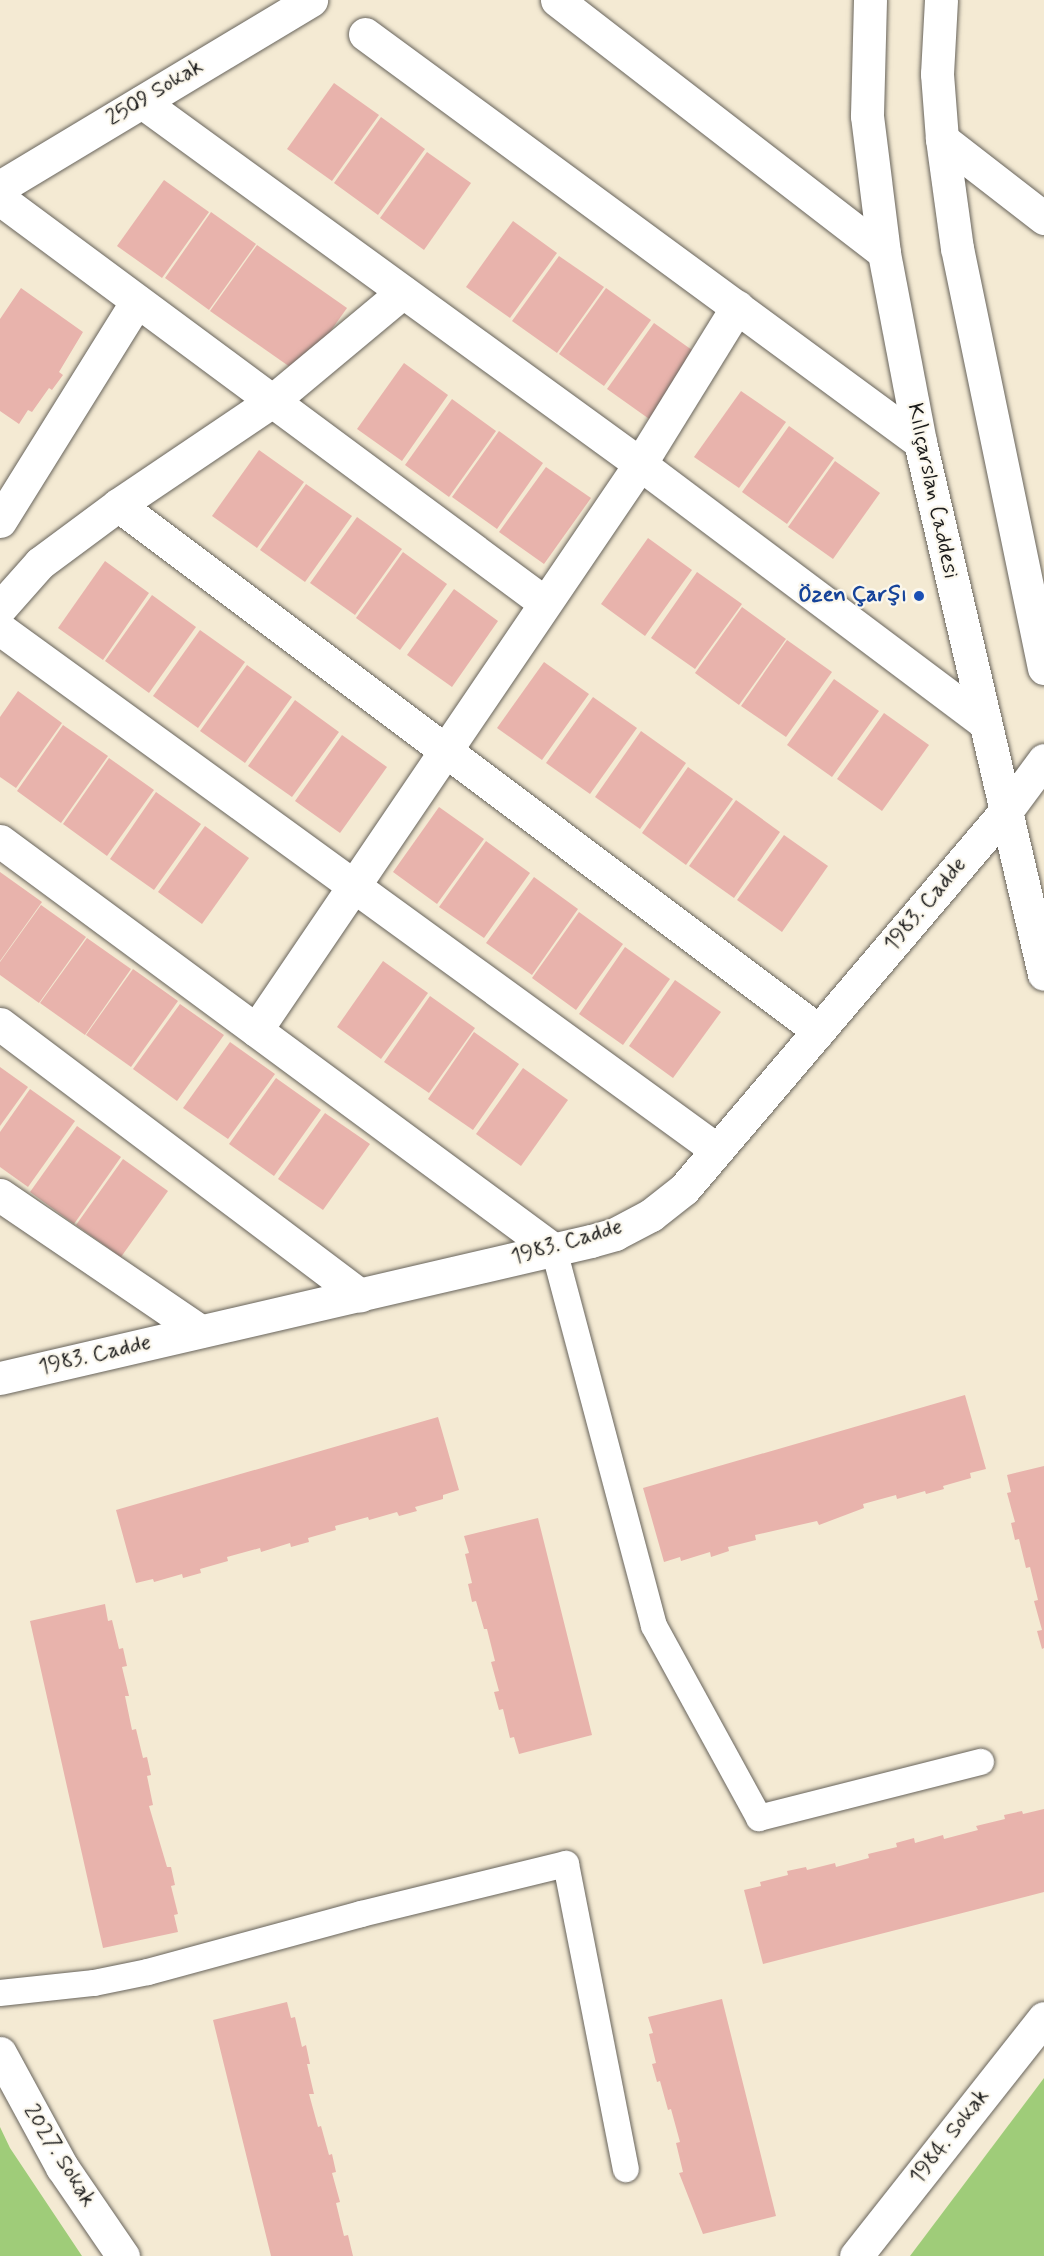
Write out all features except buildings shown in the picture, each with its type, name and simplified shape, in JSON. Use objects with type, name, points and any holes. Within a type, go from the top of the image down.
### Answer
[{"type":"street","name":"2509 Sokak","points":[[3,182],[142,102],[311,0]]},
{"type":"street","points":[[557,0],[884,253]]},
{"type":"street","name":"Kılıçarslan Caddesi","points":[[870,0],[867,116],[884,253],[920,442],[1044,975]]},
{"type":"street","points":[[941,0],[938,74],[942,140],[957,248],[1044,669]]},
{"type":"street","points":[[365,34],[920,442]]},
{"type":"street","points":[[142,102],[640,464],[984,722]]},
{"type":"street","points":[[942,140],[1044,218]]},
{"type":"street","points":[[3,182],[137,301],[545,603]]},
{"type":"street","points":[[0,608],[40,563],[118,505],[272,401],[403,292]]},
{"type":"street","points":[[0,521],[137,301]]},
{"type":"street","points":[[256,1030],[640,464],[737,307]]},
{"type":"street","points":[[118,505],[819,1030]]},
{"type":"street","points":[[0,628],[717,1150]]},
{"type":"street","name":"1983. Cadde","points":[[0,1378],[554,1250],[615,1234],[651,1215],[684,1189],[1007,810],[1044,760]]},
{"type":"street","points":[[0,840],[554,1250]]},
{"type":"street","points":[[0,1024],[360,1294]]},
{"type":"street","points":[[0,1195],[200,1331]]},
{"type":"street","name":"1984. Sokak","points":[[856,2256],[1044,2018]]},
{"type":"street","name":"2027. Sokak","points":[[0,2053],[62,2167],[123,2256]]},
{"type":"lane","points":[[554,1250],[654,1626],[759,1818],[981,1762]]},
{"type":"lane","points":[[0,1993],[94,1983],[148,1972],[361,1914],[566,1864],[626,2169]]},
{"type":"green space","points":[[1044,2078],[1044,2256],[910,2256]]},
{"type":"green space","points":[[0,2127],[10,2148],[82,2256],[0,2256]]},
{"type":"place","name":"Özen Çarşı","points":[[919,596]]}]
